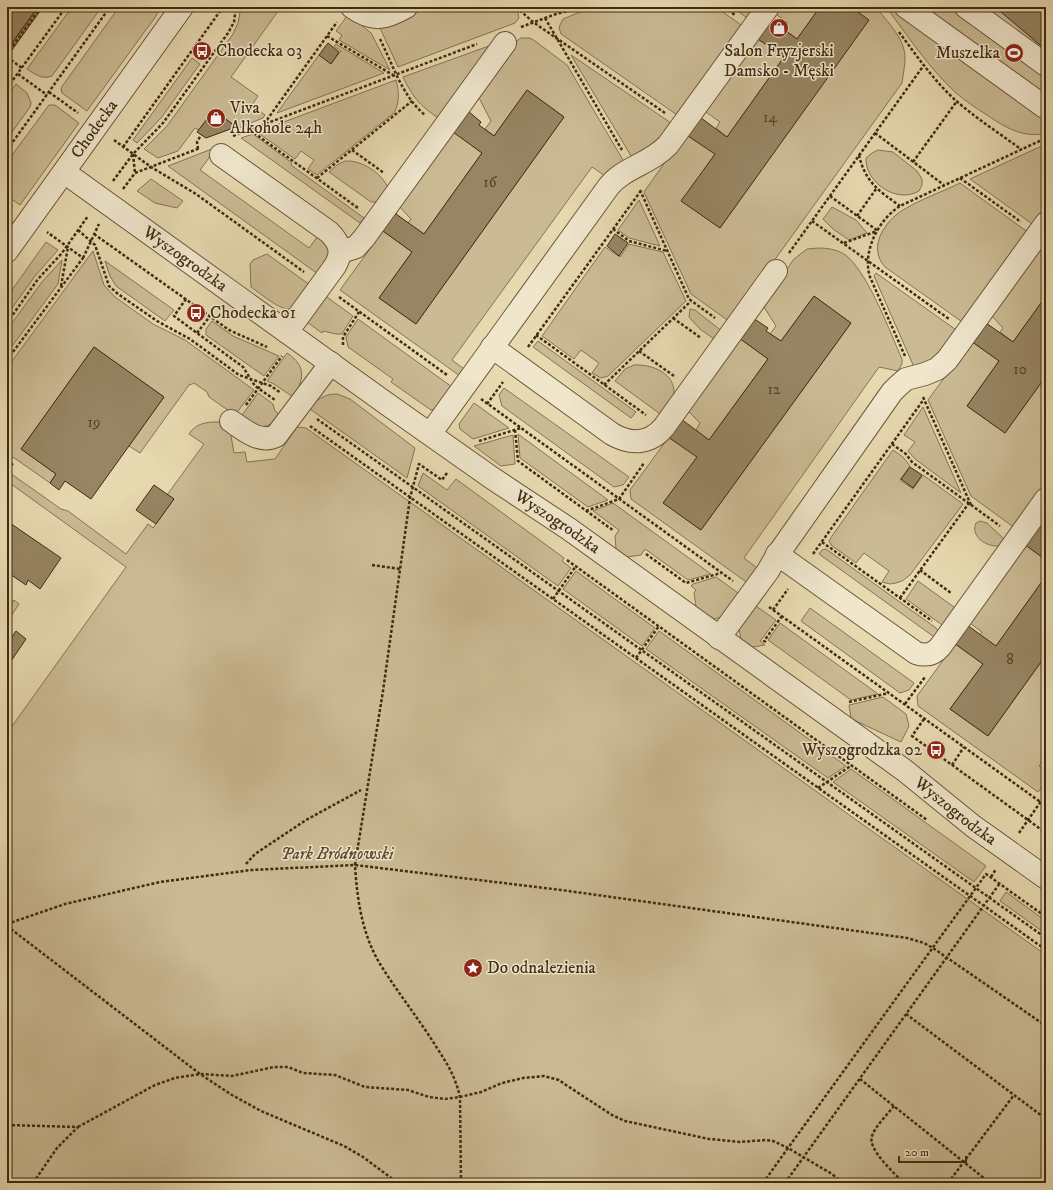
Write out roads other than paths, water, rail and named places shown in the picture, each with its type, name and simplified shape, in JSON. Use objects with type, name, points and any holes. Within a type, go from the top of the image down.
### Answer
[{"type":"street","name":"Chodecka","points":[[7,251],[182,7]]},
{"type":"street","points":[[346,13],[360,13],[375,17],[386,17],[406,7]]},
{"type":"street","points":[[430,434],[612,182],[622,174],[653,158],[671,141],[768,7]]},
{"type":"street","points":[[906,7],[1046,108]]},
{"type":"street","points":[[966,7],[1046,65]]},
{"type":"street","points":[[341,252],[359,244],[510,36]]},
{"type":"street","points":[[218,146],[329,232],[336,240],[341,252],[335,266],[287,332]]},
{"type":"street","name":"Wyszogrodzka","points":[[64,172],[287,332],[338,356],[430,434],[467,448],[568,529],[904,770],[973,826],[1046,878]]},
{"type":"street","points":[[719,638],[768,571],[777,554],[892,392],[904,381],[940,367],[951,356],[1042,228]]},
{"type":"street","points":[[492,347],[617,437],[628,441],[638,442],[648,440],[660,432],[776,271]]},
{"type":"street","points":[[232,421],[255,436],[263,439],[272,438],[280,433],[338,356]]},
{"type":"street","points":[[777,554],[916,653],[922,655],[932,654],[940,647],[1046,500]]},
{"type":"place","name":"Salon Fryzjerski Damsko - Męski","points":[[779,28]]},
{"type":"place","name":"Chodecka 03","points":[[202,51]]},
{"type":"place","name":"Muszelka","points":[[1014,53]]},
{"type":"place","name":"Viva Alkohole 24h","points":[[216,118]]},
{"type":"place","name":"Chodecka 01","points":[[196,313]]},
{"type":"place","name":"Wyszogrodzka 02","points":[[936,750]]},
{"type":"place","name":"Do odnalezienia","points":[[473,968]]},
{"type":"park label","name":"Park Bródnowski","points":[[337,854]]}]
